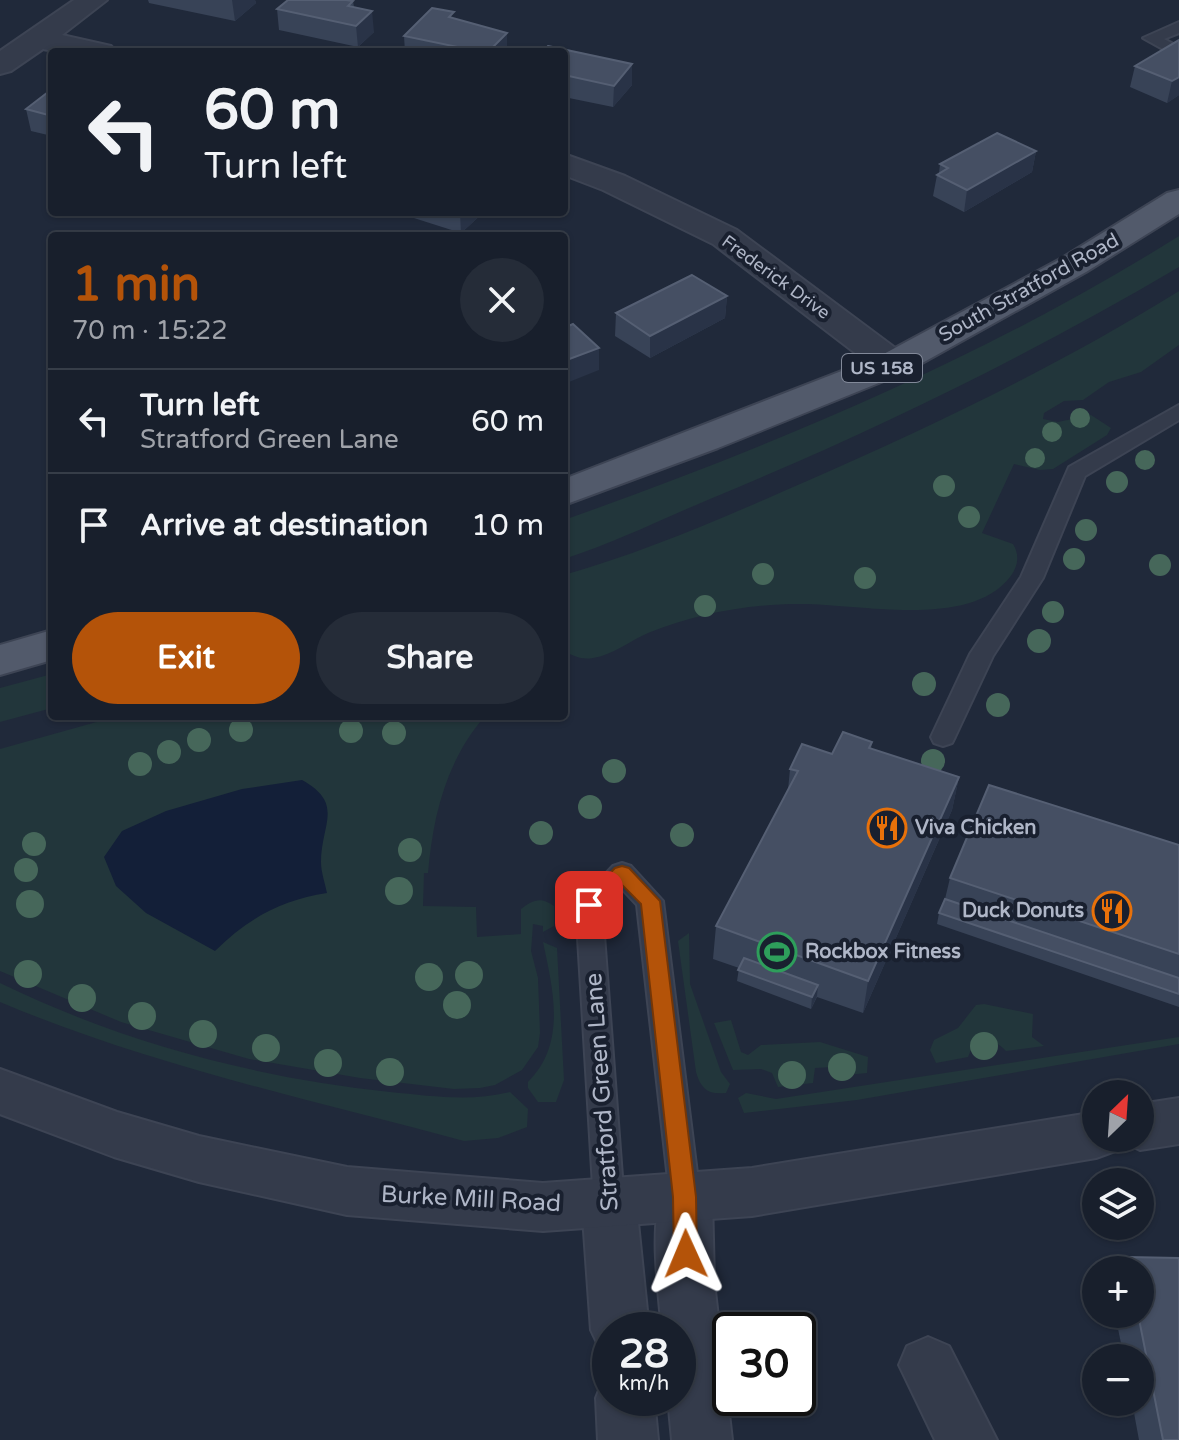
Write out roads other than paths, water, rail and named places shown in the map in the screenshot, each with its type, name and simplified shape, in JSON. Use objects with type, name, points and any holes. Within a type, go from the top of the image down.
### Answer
[{"type":"main road","name":"South Stratford Road","points":[[568,491],[893,364],[1074,265],[1179,200]]},
{"type":"main road","points":[[0,660],[48,646]]},
{"type":"street","points":[[0,65],[93,0]]},
{"type":"street","points":[[38,39],[82,48]]},
{"type":"street","name":"Frederick Drive","points":[[568,166],[614,183],[725,237],[893,364]]},
{"type":"street","name":"Burke Mill Road","points":[[0,1091],[114,1134],[171,1151],[347,1191],[543,1207],[752,1192],[1082,1137]]},
{"type":"street","points":[[1154,1125],[1179,1121]]},
{"type":"street","name":"Stratford Green Lane","points":[[685,1197],[686,1282],[702,1440]]},
{"type":"street","name":"Stratford Green Lane","points":[[609,1203],[618,1312]]},
{"type":"street","points":[[928,1365],[967,1440]]},
{"type":"street","points":[[626,1416],[628,1440]]},
{"type":"lane","points":[[1179,17],[1179,26],[1151,38],[1179,53]]},
{"type":"lane","points":[[943,737],[982,654],[1032,578],[1076,472],[1179,411]]},
{"type":"lane","name":"Stratford Green Lane","points":[[609,1203],[589,905],[622,873],[650,901],[685,1197]]},
{"type":"water","points":[[302,780],[315,789],[327,806],[321,862],[327,893],[280,906],[252,920],[215,951],[146,913],[116,886],[104,857],[122,831],[166,811],[242,789]]},
{"type":"place","name":"Viva Chicken","points":[[887,828]]},
{"type":"place","name":"Duck Donuts","points":[[1112,911]]},
{"type":"place","name":"Rockbox Fitness","points":[[777,952]]}]
